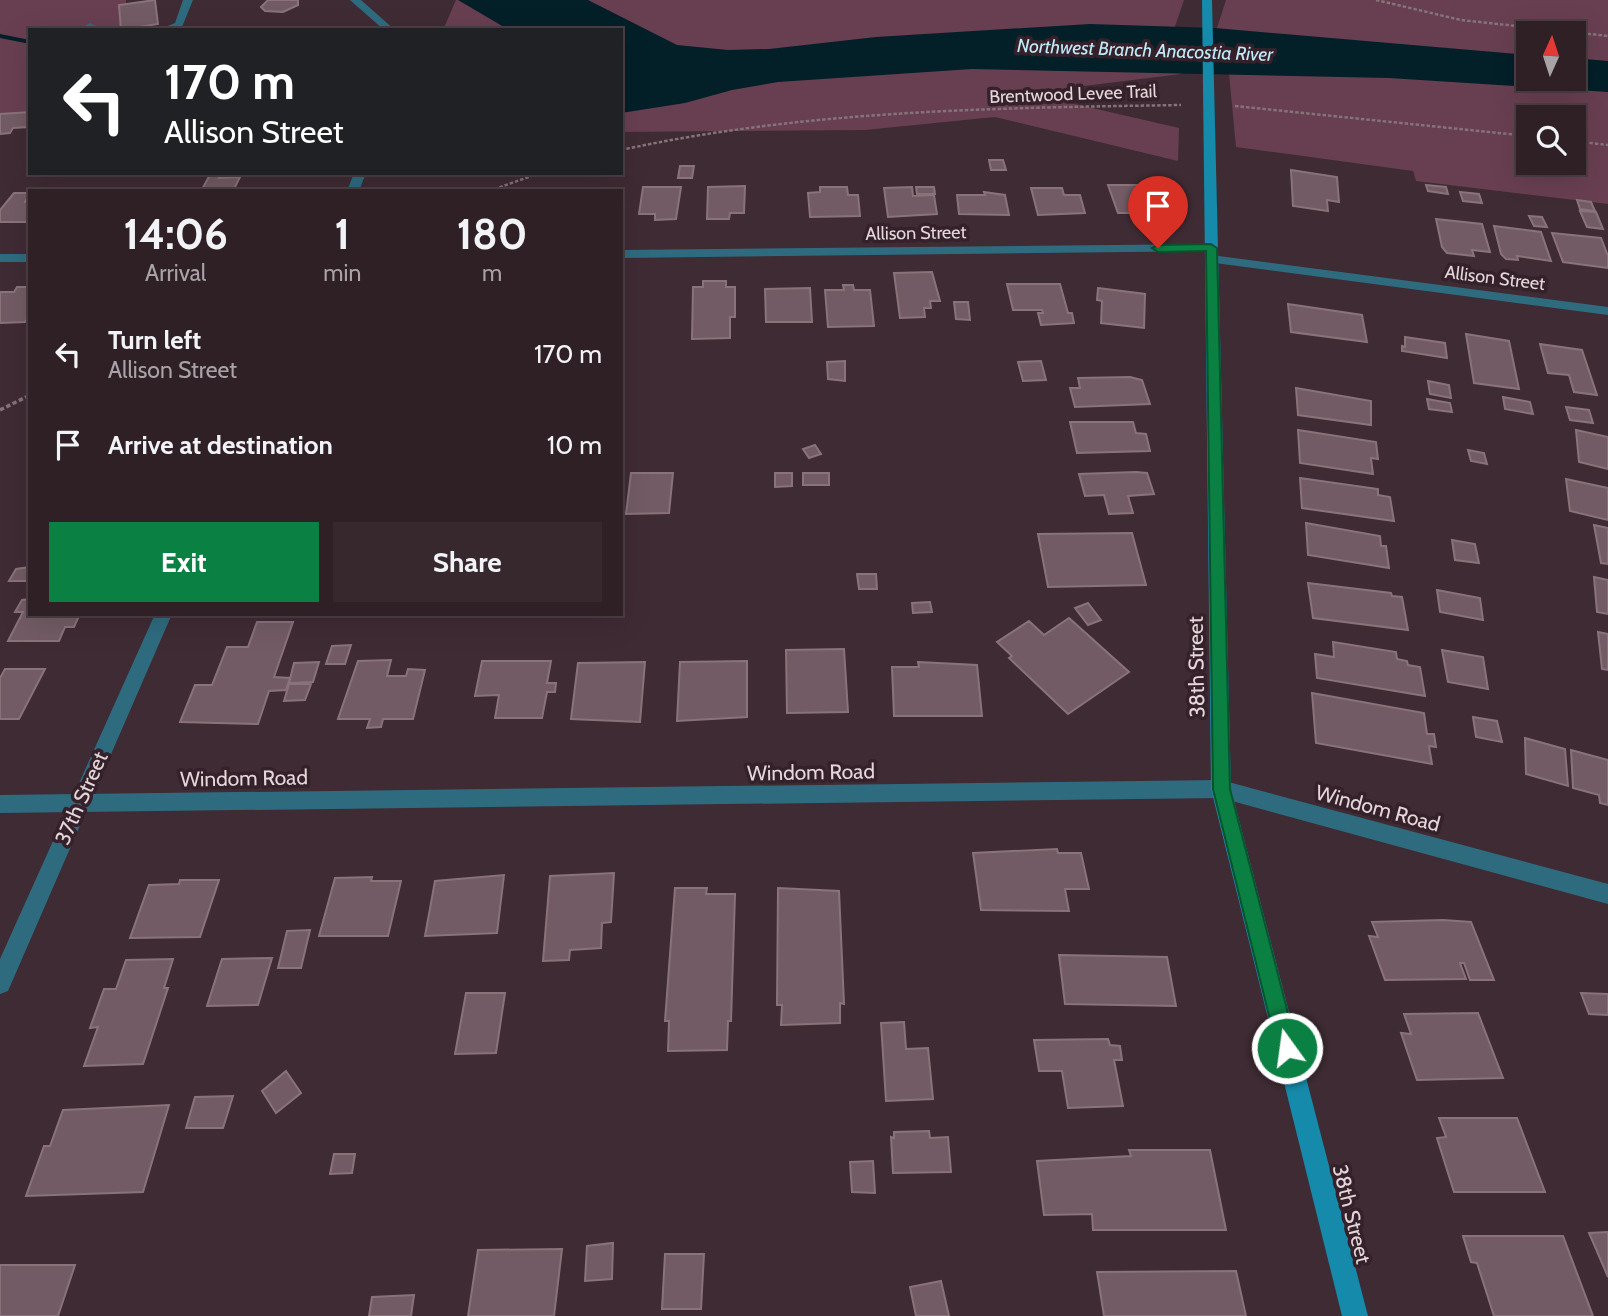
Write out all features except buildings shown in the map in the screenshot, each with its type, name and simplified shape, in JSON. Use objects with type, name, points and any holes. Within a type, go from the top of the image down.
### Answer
[{"type":"main road","name":"38th Street","points":[[1207,0],[1221,789],[1355,1316]]},
{"type":"street","points":[[170,28],[180,25],[188,0]]},
{"type":"street","points":[[355,0],[388,28]]},
{"type":"street","name":"Allison Street","points":[[623,254],[1211,253],[1608,311]]},
{"type":"street","points":[[0,258],[28,258]]},
{"type":"street","name":"37th Street","points":[[0,984],[163,616]]},
{"type":"street","name":"Windom Road","points":[[0,804],[1221,789],[1608,894]]},
{"type":"path","points":[[1376,0],[1406,10],[1488,24],[1608,36]]},
{"type":"path","name":"Brentwood Levee Trail","points":[[623,150],[736,127],[808,118],[1016,109],[1209,105],[1516,135]]},
{"type":"path","points":[[1586,142],[1608,145]]},
{"type":"path","points":[[495,189],[534,175]]},
{"type":"path","points":[[0,410],[28,396]]},
{"type":"shaded area","points":[[0,0],[126,0],[127,28],[28,28],[28,118],[0,121]]},
{"type":"shaded area","points":[[456,0],[1184,0],[1172,35],[1181,74],[1027,93],[1179,128],[1178,161],[995,117],[865,130],[623,132],[623,28],[444,28]]},
{"type":"shaded area","points":[[1226,0],[1608,0],[1608,204],[1416,181],[1413,171],[1236,147],[1225,31],[1216,31]]},
{"type":"water","name":"Northwest Branch Anacostia River","points":[[458,0],[588,0],[677,45],[728,50],[769,49],[876,37],[1090,24],[1215,28],[1516,54],[1516,86],[1389,78],[972,69],[778,82],[732,90],[685,103],[623,113],[623,28],[506,28]]},
{"type":"water","points":[[1586,59],[1608,61],[1608,92],[1586,91]]},
{"type":"waterway","points":[[0,36],[28,42]]},
{"type":"route","points":[[1158,248],[1211,248],[1221,789],[1287,1048]]}]
